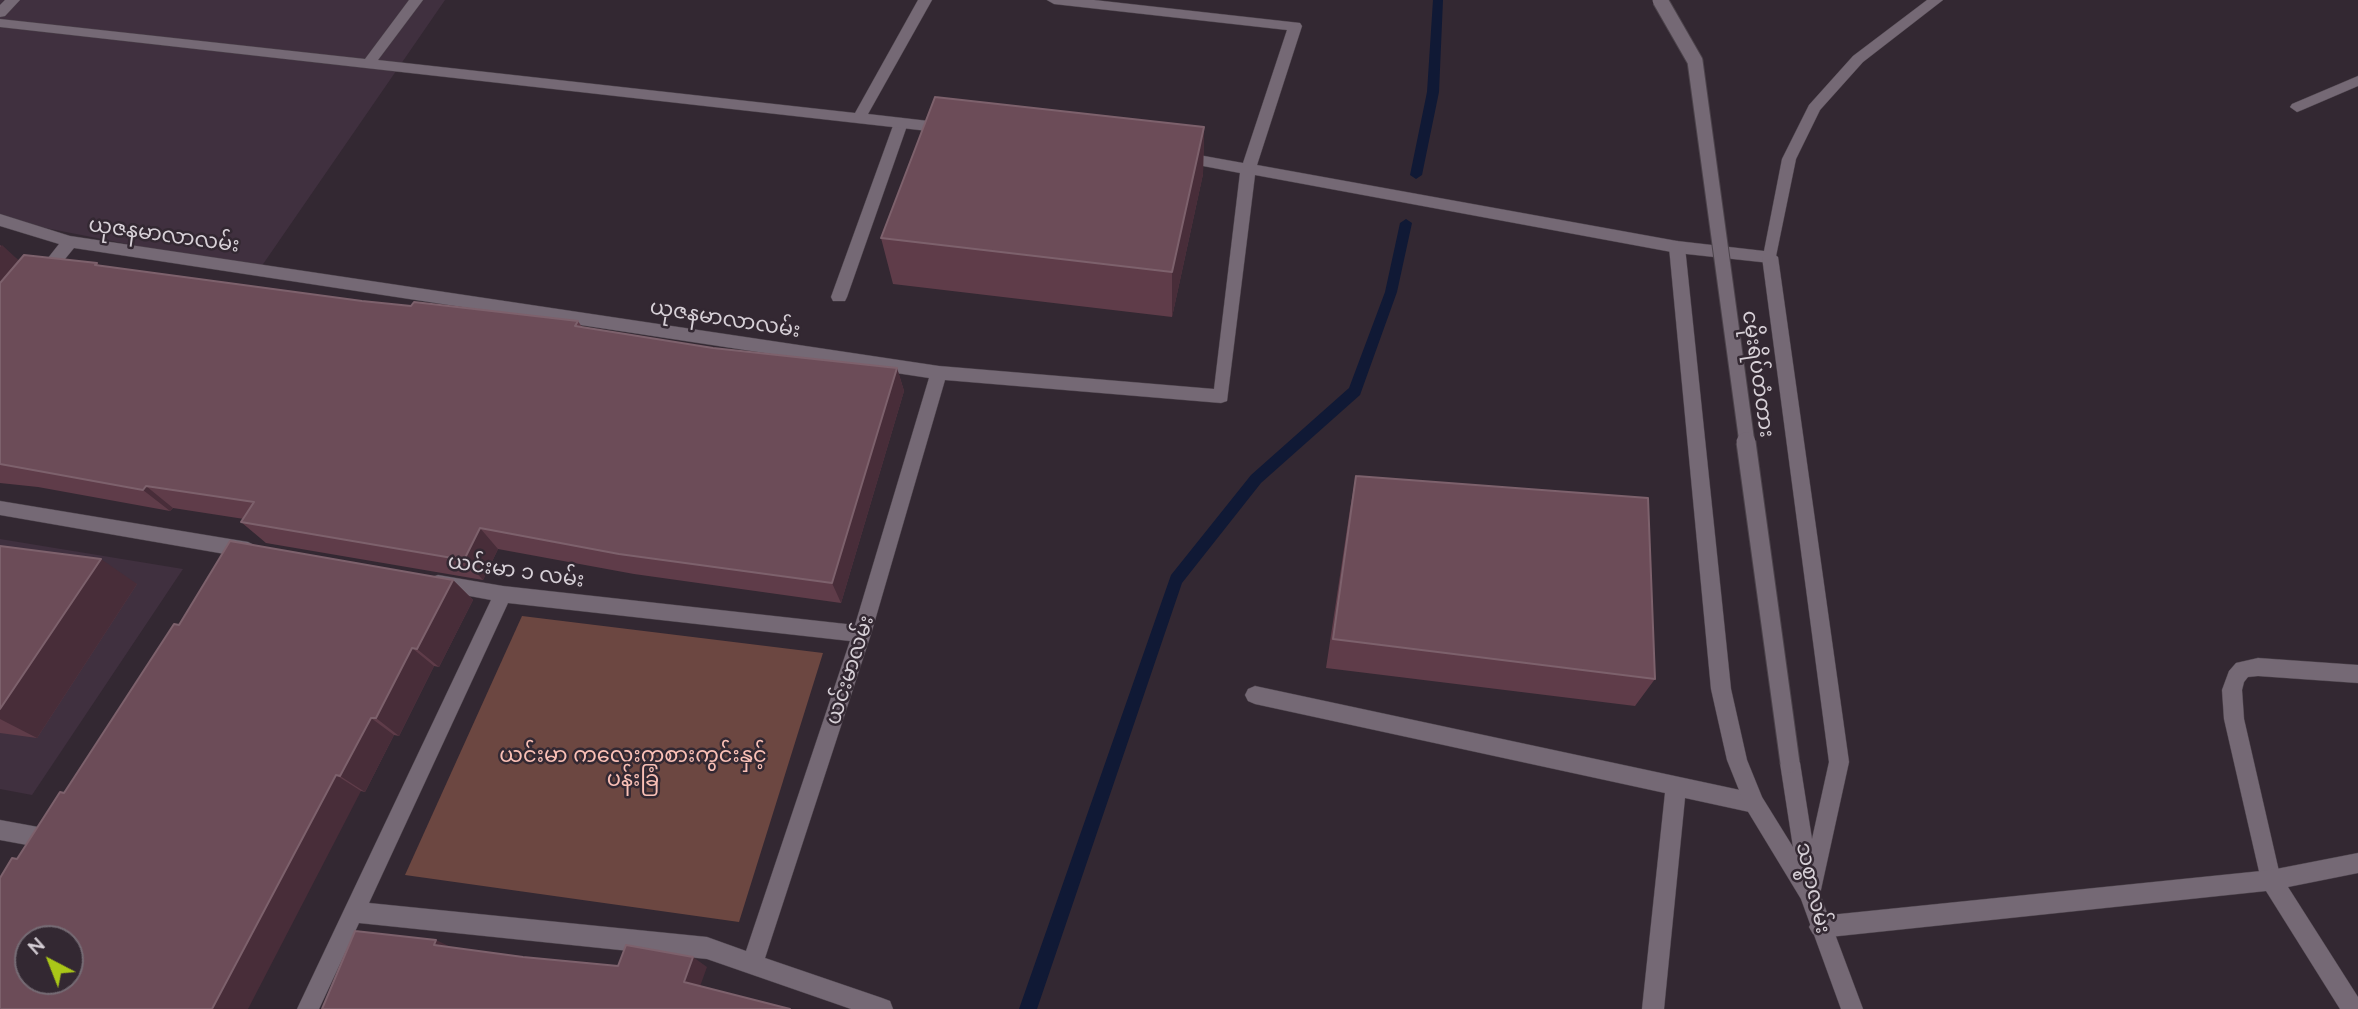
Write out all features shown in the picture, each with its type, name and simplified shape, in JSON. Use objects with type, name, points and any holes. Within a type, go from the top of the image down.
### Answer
[{"type":"street","points":[[0,13],[13,0]]},
{"type":"street","points":[[368,64],[416,0]]},
{"type":"street","points":[[859,118],[925,0]]},
{"type":"street","points":[[1054,0],[1295,26],[1248,169]]},
{"type":"street","name":"ငမိုးရိပ်တံတား","points":[[1660,0],[1695,61],[1790,763]]},
{"type":"street","points":[[1810,894],[1839,762],[1770,257],[1789,159],[1814,108],[1858,59],[1936,0]]},
{"type":"street","points":[[0,23],[956,129]]},
{"type":"street","points":[[2297,107],[2358,81]]},
{"type":"street","points":[[839,297],[901,123]]},
{"type":"street","points":[[1172,155],[1677,247],[1770,257]]},
{"type":"street","name":"ယုဇနမာလာလမ်း","points":[[0,220],[70,242],[939,373],[1221,397],[1248,169]]},
{"type":"street","points":[[26,294],[70,242]]},
{"type":"street","points":[[1677,247],[1721,689],[1737,760],[1754,803],[1810,894]]},
{"type":"street","name":"ယင်းမာလမ်း","points":[[752,964],[862,634],[939,373]]},
{"type":"street","points":[[0,508],[260,552]]},
{"type":"street","points":[[218,571],[232,547]]},
{"type":"street","name":"ယင်းမာ ၁ လမ်း","points":[[422,580],[503,594],[862,634]]},
{"type":"street","points":[[308,1009],[503,594]]},
{"type":"street","points":[[2353,1009],[2270,880],[2234,719],[2232,690],[2236,677],[2243,669],[2258,667],[2358,674]]},
{"type":"street","points":[[1255,695],[1754,803]]},
{"type":"street","name":"သစ္စာလမ်း","points":[[1790,763],[1810,894],[1852,1009]]},
{"type":"street","points":[[1653,1009],[1676,787]]},
{"type":"street","points":[[0,830],[52,833],[35,860]]},
{"type":"street","points":[[1820,927],[2270,880],[2358,863]]},
{"type":"street","points":[[354,912],[707,948],[882,1009]]},
{"type":"shaded area","points":[[0,0],[445,0],[259,270],[0,219]]},
{"type":"shaded area","points":[[0,539],[183,569],[32,795],[0,789]]},
{"type":"green space","name":"ယင်းမာ ကလေးကစားကွင်းနှင့် ပန်းခြံ","points":[[522,616],[823,653],[739,922],[405,875]]},
{"type":"building","points":[[935,97],[1204,127],[1172,272],[881,238]]},
{"type":"building","points":[[24,255],[362,301],[411,306],[414,302],[578,321],[575,326],[713,348],[897,368],[832,583],[619,554],[480,528],[464,560],[241,522],[254,502],[146,486],[143,490],[0,464],[0,283]]},
{"type":"building","points":[[1356,476],[1648,498],[1655,679],[1333,639]]},
{"type":"building","points":[[230,541],[453,580],[417,649],[412,648],[376,718],[371,718],[340,776],[336,775],[212,1009],[0,1009],[0,878],[12,858],[17,859],[60,792],[64,793],[174,624],[179,625]]},
{"type":"building","points":[[0,546],[101,559],[0,709]]},
{"type":"building","points":[[355,931],[436,940],[434,945],[523,957],[618,966],[626,945],[693,957],[684,982],[790,1009],[322,1009]]},
{"type":"waterway","points":[[1416,175],[1433,92],[1438,0]]},
{"type":"waterway","points":[[1028,1009],[1176,580],[1256,479],[1355,391],[1391,292],[1406,223]]}]
